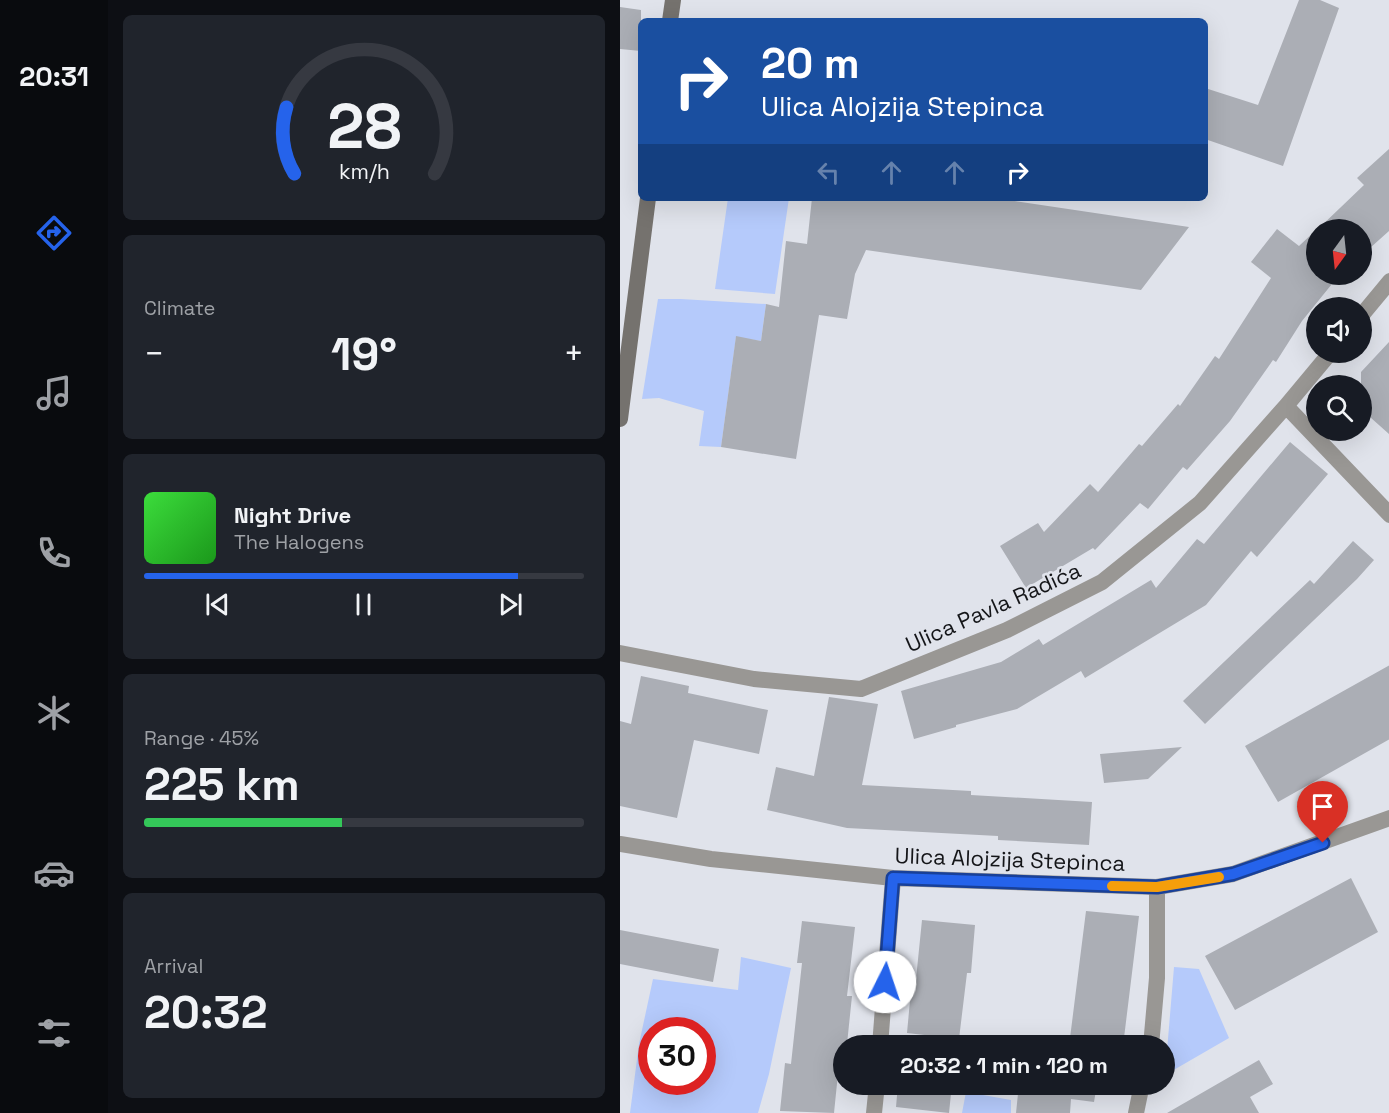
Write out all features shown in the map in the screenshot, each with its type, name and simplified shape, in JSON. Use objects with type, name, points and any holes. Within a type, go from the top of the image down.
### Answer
[{"type":"main road","points":[[670,18],[673,0]]},
{"type":"main road","points":[[620,419],[648,201]]},
{"type":"street","points":[[1372,303],[1390,281]]},
{"type":"street","name":"Ulica Pavla Radića","points":[[620,653],[754,679],[861,689],[1007,630],[1102,582],[1200,503],[1322,363]]},
{"type":"street","points":[[1286,406],[1390,515]]},
{"type":"street","name":"Ulica Alojzija Stepinca","points":[[620,844],[711,859],[893,878],[1157,887],[1233,874],[1390,818]]},
{"type":"street","points":[[881,1035],[893,878]]},
{"type":"street","points":[[1152,1035],[1157,978],[1157,887]]},
{"type":"street","points":[[874,1113],[875,1095]]},
{"type":"street","points":[[1136,1113],[1140,1095]]},
{"type":"shaded area","points":[[728,201],[789,201],[775,294],[715,289]]},
{"type":"shaded area","points":[[658,299],[766,304],[761,341],[736,337],[721,447],[699,446],[704,411],[659,398],[642,399]]},
{"type":"shaded area","points":[[741,957],[791,968],[769,1074],[758,1113],[630,1113],[638,1052],[638,1095],[716,1095],[716,1017],[645,1017],[653,979],[738,990]]},
{"type":"shaded area","points":[[1174,967],[1199,969],[1229,1038],[1175,1069],[1175,1035],[1168,1035]]},
{"type":"shaded area","points":[[965,1095],[983,1095],[1011,1100],[1011,1113],[962,1113]]},
{"type":"building","points":[[1299,0],[1320,0],[1339,8],[1283,166],[1208,140],[1208,89],[1258,105]]},
{"type":"building","points":[[620,7],[641,10],[641,18],[638,18],[638,51],[620,49]]},
{"type":"building","points":[[1390,148],[1390,230],[1372,246],[1372,219],[1328,219],[1364,185],[1357,178]]},
{"type":"building","points":[[812,201],[1014,201],[1189,227],[1141,290],[866,250],[855,274],[847,319],[819,315],[796,459],[721,447],[736,336],[761,341],[766,304],[779,307],[786,241],[807,244]]},
{"type":"building","points":[[1277,229],[1299,246],[1306,239],[1306,285],[1331,285],[1321,297],[1306,297],[1306,316],[1276,362],[1273,360],[1230,421],[1187,470],[1183,467],[1148,509],[1140,503],[1095,550],[1093,548],[1026,588],[1000,546],[1038,523],[1044,532],[1090,484],[1098,492],[1139,444],[1142,446],[1178,404],[1180,406],[1215,356],[1219,359],[1271,278],[1251,262]]},
{"type":"building","points":[[1390,341],[1390,435],[1372,419],[1372,375],[1361,375]]},
{"type":"building","points":[[1290,442],[1328,474],[1257,557],[1251,551],[1206,605],[1085,678],[1081,671],[1017,709],[914,739],[901,691],[1001,662],[1039,639],[1043,645],[1151,580],[1156,588],[1197,539],[1204,544]]},
{"type":"building","points":[[1353,541],[1374,560],[1205,724],[1183,701],[1310,580],[1314,584]]},
{"type":"building","points":[[1390,665],[1390,739],[1278,802],[1245,746]]},
{"type":"building","points":[[641,676],[689,686],[688,693],[768,710],[759,754],[694,740],[677,818],[620,806],[620,721],[631,724]]},
{"type":"building","points":[[829,697],[878,704],[862,785],[971,791],[971,795],[1092,802],[1089,845],[998,840],[998,836],[847,828],[767,810],[776,767],[814,776]]},
{"type":"building","points":[[1182,747],[1148,779],[1104,783],[1100,754]]},
{"type":"building","points":[[1351,878],[1378,932],[1235,1010],[1205,956]]},
{"type":"building","points":[[1086,911],[1139,916],[1124,1035],[1070,1035]]},
{"type":"building","points":[[922,920],[975,925],[971,973],[967,973],[959,1035],[907,1033],[912,979],[916,979]]},
{"type":"building","points":[[802,921],[855,927],[847,996],[852,996],[848,1035],[833,1035],[833,1095],[836,1095],[834,1113],[780,1111],[785,1063],[791,1064],[802,963],[797,963]]},
{"type":"building","points":[[620,930],[719,949],[713,982],[620,964]]},
{"type":"building","points":[[1259,1060],[1273,1084],[1250,1097],[1259,1113],[1167,1113]]},
{"type":"building","points":[[897,1095],[951,1095],[949,1113],[896,1107]]},
{"type":"building","points":[[1018,1095],[1095,1095],[1094,1102],[1071,1099],[1070,1113],[1016,1113]]},
{"type":"slow traffic","points":[[1112,886],[1157,887],[1219,877]]},
{"type":"route","points":[[885,982],[893,878],[1157,887],[1233,874],[1323,843]]}]
